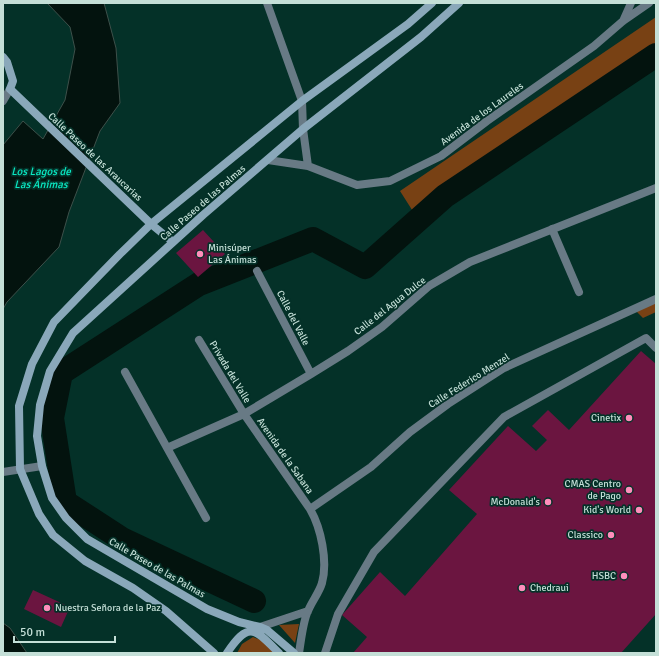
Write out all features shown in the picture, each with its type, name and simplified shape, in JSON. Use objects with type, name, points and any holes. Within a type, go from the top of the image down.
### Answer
[{"type":"main road","name":"Calle Paseo de las Palmas","points":[[214,653],[166,611],[133,588],[85,561],[53,535],[39,514],[20,469],[18,406],[32,364],[54,322],[151,224],[302,101],[408,24],[432,3]]},
{"type":"main road","name":"Calle Paseo de las Palmas","points":[[294,653],[260,627],[239,622],[207,609],[87,539],[66,518],[52,498],[42,466],[37,436],[40,405],[50,371],[73,334],[173,242],[303,129],[421,37],[459,3]]},
{"type":"main road","points":[[3,57],[7,62],[12,81],[7,90]]},
{"type":"main road","name":"Calle Paseo de las Araucarias","points":[[7,90],[37,116],[151,224],[173,242]]},
{"type":"main road","points":[[227,653],[237,639],[243,634],[255,632],[279,653]]},
{"type":"street","points":[[267,3],[302,101],[303,129],[308,166]]},
{"type":"street","points":[[622,22],[631,3]]},
{"type":"street","name":"Avenida de los Laureles","points":[[268,160],[308,166],[357,185],[390,180],[441,156],[487,121],[594,46],[622,22],[650,3]]},
{"type":"street","points":[[3,102],[7,90]]},
{"type":"street","name":"Calle del Agua Dulce","points":[[167,448],[244,414],[311,374],[348,351],[382,327],[429,286],[470,262],[656,188]]},
{"type":"street","points":[[552,229],[579,292]]},
{"type":"street","name":"Calle del Valle","points":[[257,271],[311,374]]},
{"type":"street","name":"Calle Federico Menzel","points":[[310,509],[371,467],[410,432],[448,404],[504,368],[656,299]]},
{"type":"street","points":[[325,653],[338,614],[374,552],[504,417],[646,338],[656,348]]},
{"type":"street","name":"Privada del Valle","points":[[199,340],[244,414]]},
{"type":"street","points":[[125,372],[206,518]]},
{"type":"street","name":"Avenida de la Sabana","points":[[244,414],[317,521],[322,544],[324,566],[322,583],[308,611],[299,653]]},
{"type":"street","points":[[3,472],[42,466]]},
{"type":"street","points":[[260,627],[308,611]]},
{"type":"shaded area","points":[[656,17],[656,51],[414,213],[400,191]]},
{"type":"shaded area","points":[[656,302],[656,312],[643,318],[636,311]]},
{"type":"shaded area","points":[[299,624],[295,643],[279,625]]},
{"type":"shaded area","points":[[253,637],[261,640],[276,653],[237,653],[242,644]]},
{"type":"water","name":"Los Lagos de Las Ánimas","points":[[47,3],[104,3],[116,48],[120,103],[100,131],[69,212],[59,247],[7,302],[3,309],[3,145],[23,121],[43,139],[65,100],[75,49],[70,27]]},
{"type":"water","points":[[3,623],[10,628],[27,653],[3,653]]},
{"type":"building","name":"Minisúper Las Ánimas","points":[[203,230],[225,254],[198,277],[176,253]]},
{"type":"building","points":[[641,351],[656,364],[656,614],[621,653],[353,653],[367,637],[342,615],[380,572],[405,596],[477,514],[449,490],[508,426],[536,451],[547,440],[532,426],[548,410],[569,430]]},
{"type":"building","name":"Nuestra Señora de la Paz","points":[[33,590],[70,607],[61,627],[24,609]]},
{"type":"waterway","points":[[254,601],[122,539],[65,502],[52,418],[61,373],[199,284],[313,239],[365,267],[445,196],[656,55]]},
{"type":"place","name":"Minisúper Las Ánimas","points":[[200,254]]},
{"type":"place","name":"Cinetix","points":[[629,418]]},
{"type":"place","name":"CMAS Centro de Pago","points":[[629,490]]},
{"type":"place","name":"McDonald's","points":[[548,502]]},
{"type":"place","name":"Kid's World","points":[[639,510]]},
{"type":"place","name":"Classico","points":[[611,535]]},
{"type":"place","name":"HSBC","points":[[624,576]]},
{"type":"place","name":"Chedraui","points":[[522,588]]},
{"type":"place","name":"Nuestra Señora de la Paz","points":[[47,608]]}]
